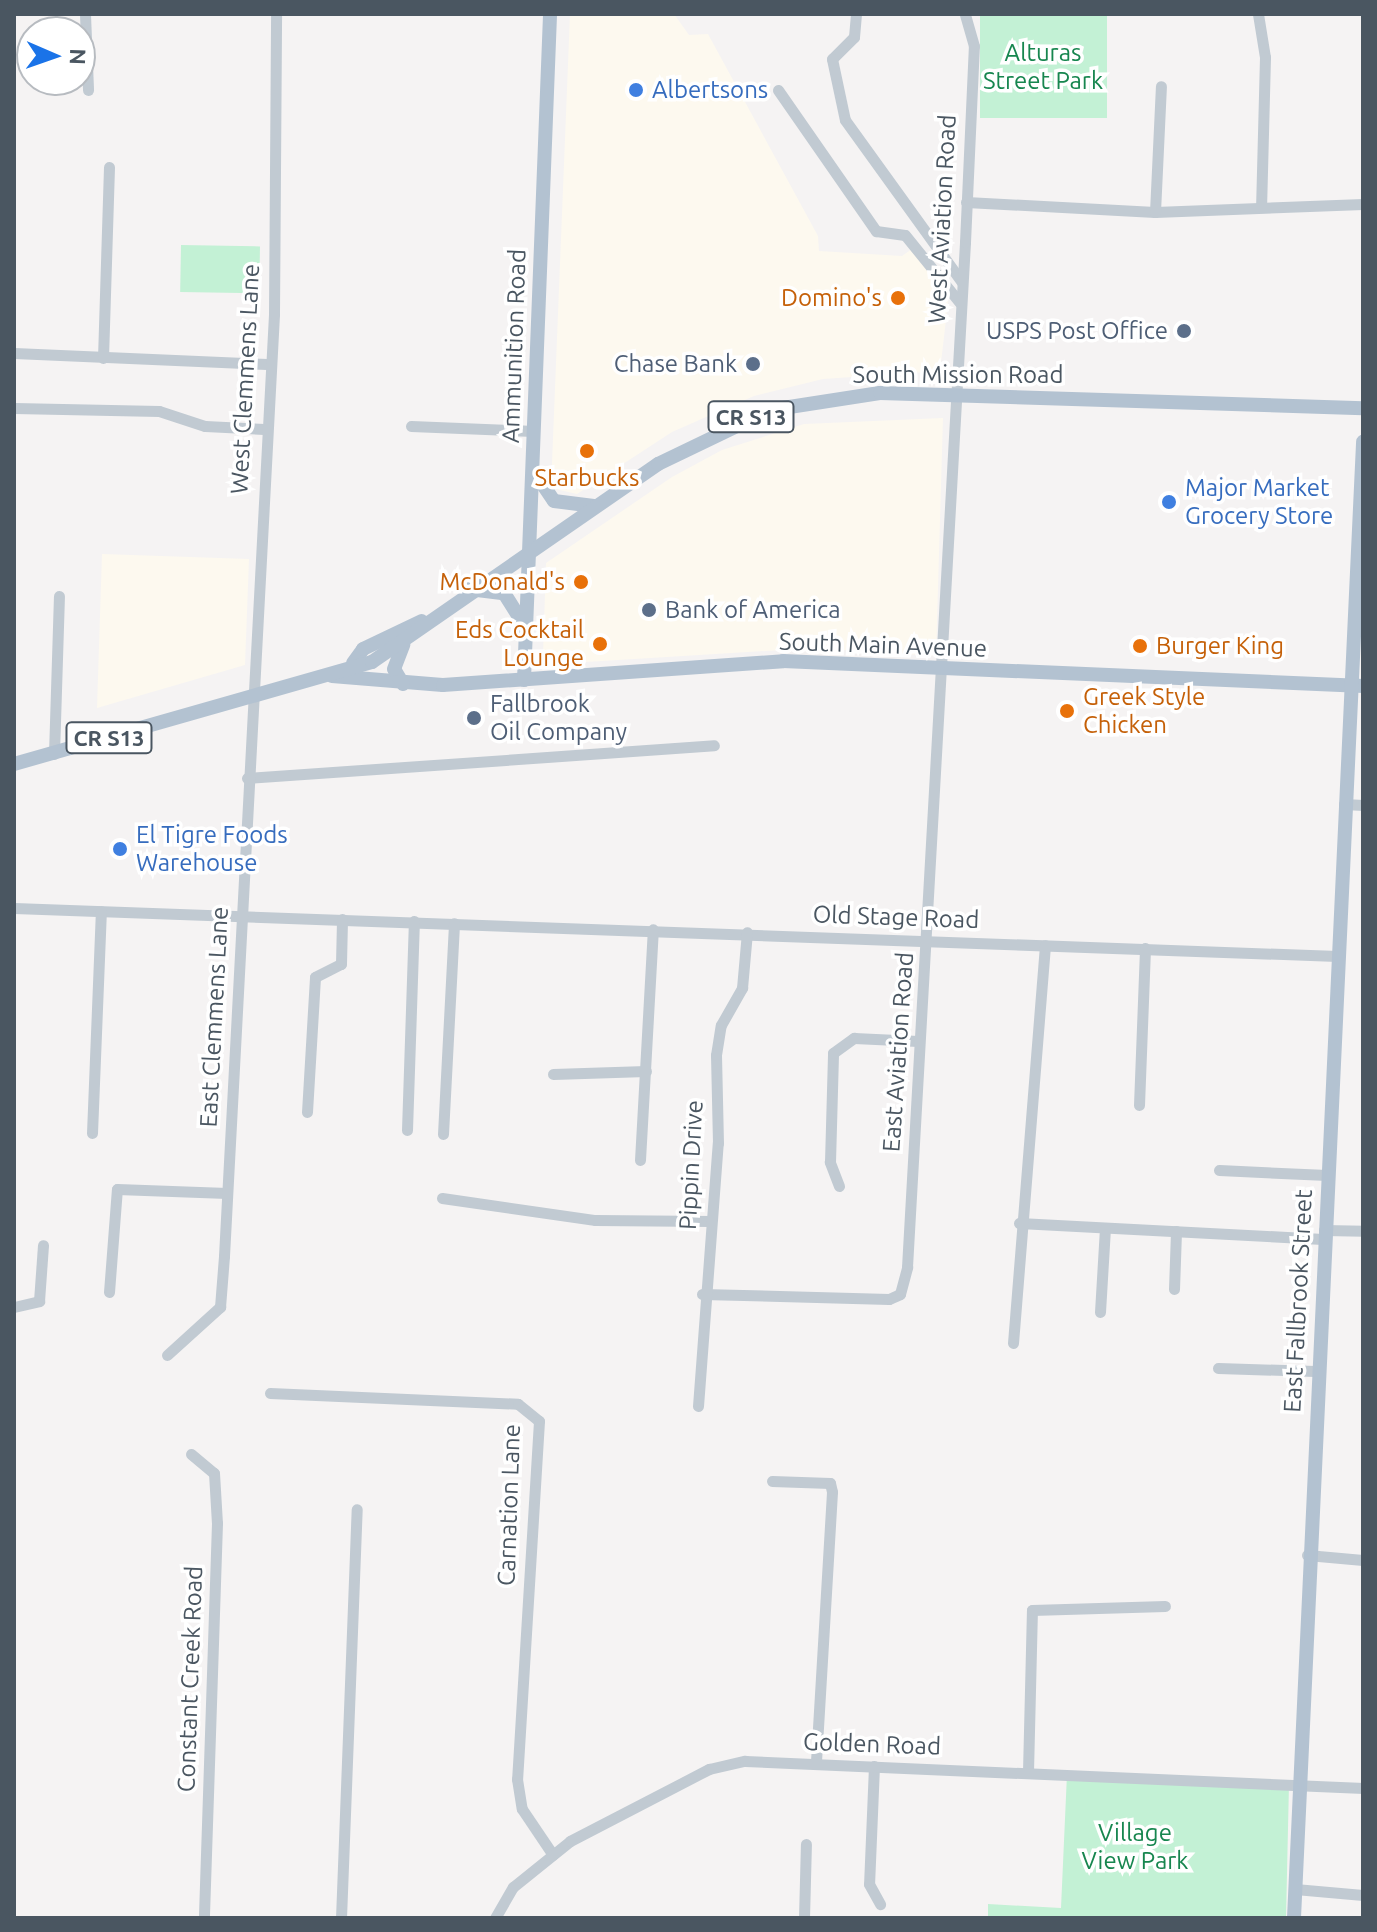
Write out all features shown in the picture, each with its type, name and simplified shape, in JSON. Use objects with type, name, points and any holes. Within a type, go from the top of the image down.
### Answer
[{"type":"main road","name":"Ammunition Road","points":[[524,680],[550,14]]},
{"type":"main road","name":"South Mission Road","points":[[353,663],[363,649],[423,621],[691,444],[770,410],[866,394],[954,394],[1363,408]]},
{"type":"main road","name":"East Fallbrook Street","points":[[1294,1918],[1315,1371],[1344,804],[1356,686],[1363,442]]},
{"type":"main road","points":[[531,466],[554,501],[597,506]]},
{"type":"main road","points":[[469,589],[504,593],[525,627]]},
{"type":"main road","name":"South Mission Road","points":[[14,764],[250,698],[323,676],[353,663],[372,662],[406,640],[423,621]]},
{"type":"main road","points":[[403,684],[395,661],[406,640]]},
{"type":"main road","name":"South Main Avenue","points":[[323,676],[375,675],[403,684],[524,680],[783,661],[1356,686]]},
{"type":"street","name":"West Clemmens Lane","points":[[250,698],[267,364],[276,14]]},
{"type":"street","points":[[856,14],[854,37],[832,59],[845,120],[962,282]]},
{"type":"street","name":"West Aviation Road","points":[[942,668],[974,46],[965,14]]},
{"type":"street","points":[[1258,14],[1265,57],[1261,206]]},
{"type":"street","points":[[1155,212],[1161,86]]},
{"type":"street","points":[[778,90],[876,231],[905,235],[960,303]]},
{"type":"street","points":[[103,358],[109,167]]},
{"type":"street","points":[[966,202],[1155,212],[1363,204]]},
{"type":"street","points":[[14,353],[267,364]]},
{"type":"street","points":[[14,408],[159,411],[205,426],[264,429]]},
{"type":"street","points":[[411,426],[533,431]]},
{"type":"street","points":[[54,754],[59,596]]},
{"type":"street","name":"East Aviation Road","points":[[702,1294],[900,1294],[918,1041],[929,941],[942,668]]},
{"type":"street","name":"East Clemmens Lane","points":[[227,1193],[250,698]]},
{"type":"street","points":[[247,778],[714,745]]},
{"type":"street","points":[[1344,804],[1363,805]]},
{"type":"street","name":"Old Stage Road","points":[[14,908],[747,932],[1337,956]]},
{"type":"street","points":[[92,1133],[101,911]]},
{"type":"street","points":[[307,1112],[315,977],[341,964],[342,919]]},
{"type":"street","points":[[407,1130],[414,921]]},
{"type":"street","points":[[443,1134],[454,923]]},
{"type":"street","points":[[640,1160],[653,929]]},
{"type":"street","name":"Pippin Drive","points":[[698,1406],[702,1294],[711,1221],[716,1055],[721,1025],[742,988],[747,932]]},
{"type":"street","points":[[1013,1343],[1026,1132],[1038,1097],[1045,945]]},
{"type":"street","points":[[1139,1105],[1145,948]]},
{"type":"street","points":[[839,1186],[830,1162],[833,1053],[854,1038],[918,1041]]},
{"type":"street","points":[[553,1074],[646,1071]]},
{"type":"street","points":[[1219,1170],[1327,1175]]},
{"type":"street","points":[[109,1292],[117,1189],[227,1193],[220,1307],[167,1355]]},
{"type":"street","points":[[442,1198],[595,1220],[711,1221]]},
{"type":"street","points":[[1019,1223],[1176,1231],[1323,1234],[1363,1231]]},
{"type":"street","points":[[1100,1312],[1105,1229]]},
{"type":"street","points":[[1174,1289],[1176,1231]]},
{"type":"street","points":[[14,1307],[39,1301],[43,1245]]},
{"type":"street","points":[[1218,1368],[1315,1371]]},
{"type":"street","name":"Carnation Lane","points":[[270,1393],[518,1404],[539,1421],[517,1779],[522,1809],[553,1855]]},
{"type":"street","name":"Constant Creek Road","points":[[191,1454],[214,1473],[217,1523],[204,1918]]},
{"type":"street","points":[[772,1481],[830,1483],[832,1492],[816,1764]]},
{"type":"street","points":[[341,1918],[357,1509]]},
{"type":"street","points":[[1307,1555],[1363,1560]]},
{"type":"street","points":[[1028,1772],[1032,1610],[1165,1606]]},
{"type":"street","name":"Golden Road","points":[[495,1918],[513,1887],[553,1855],[709,1769],[745,1761],[1363,1788]]},
{"type":"street","points":[[874,1766],[869,1884],[880,1904]]},
{"type":"street","points":[[804,1918],[806,1844]]},
{"type":"street","points":[[1295,1889],[1363,1895]]},
{"type":"shaded area","points":[[570,14],[674,14],[689,35],[708,34],[818,236],[819,251],[902,256],[919,244],[950,286],[940,371],[823,379],[754,396],[672,432],[577,494],[551,488]]},
{"type":"shaded area","points":[[943,418],[936,656],[814,648],[553,664],[543,654],[546,563],[672,477],[722,450],[804,424]]},
{"type":"shaded area","points":[[102,554],[249,559],[245,665],[97,708]]},
{"type":"green space","name":"Alturas Street Park","points":[[980,14],[1107,14],[1107,118],[980,118]]},
{"type":"green space","points":[[181,245],[260,246],[259,293],[180,292]]},
{"type":"green space","name":"Village View Park","points":[[1067,1774],[1289,1784],[1286,1918],[988,1918],[988,1904],[1061,1908]]},
{"type":"place","name":"Albertsons","points":[[636,90]]},
{"type":"place","name":"Domino's","points":[[898,298]]},
{"type":"place","name":"USPS Post Office","points":[[1184,331]]},
{"type":"place","name":"Chase Bank","points":[[753,364]]},
{"type":"place","name":"Starbucks","points":[[587,451]]},
{"type":"place","name":"Major Market Grocery Store","points":[[1169,502]]},
{"type":"place","name":"McDonald's","points":[[581,582]]},
{"type":"place","name":"Bank of America","points":[[649,610]]},
{"type":"place","name":"Eds Cocktail Lounge","points":[[600,644]]},
{"type":"place","name":"Burger King","points":[[1140,646]]},
{"type":"place","name":"Greek Style Chicken","points":[[1067,711]]},
{"type":"place","name":"Fallbrook Oil Company","points":[[474,718]]},
{"type":"place","name":"El Tigre Foods Warehouse","points":[[120,849]]}]
